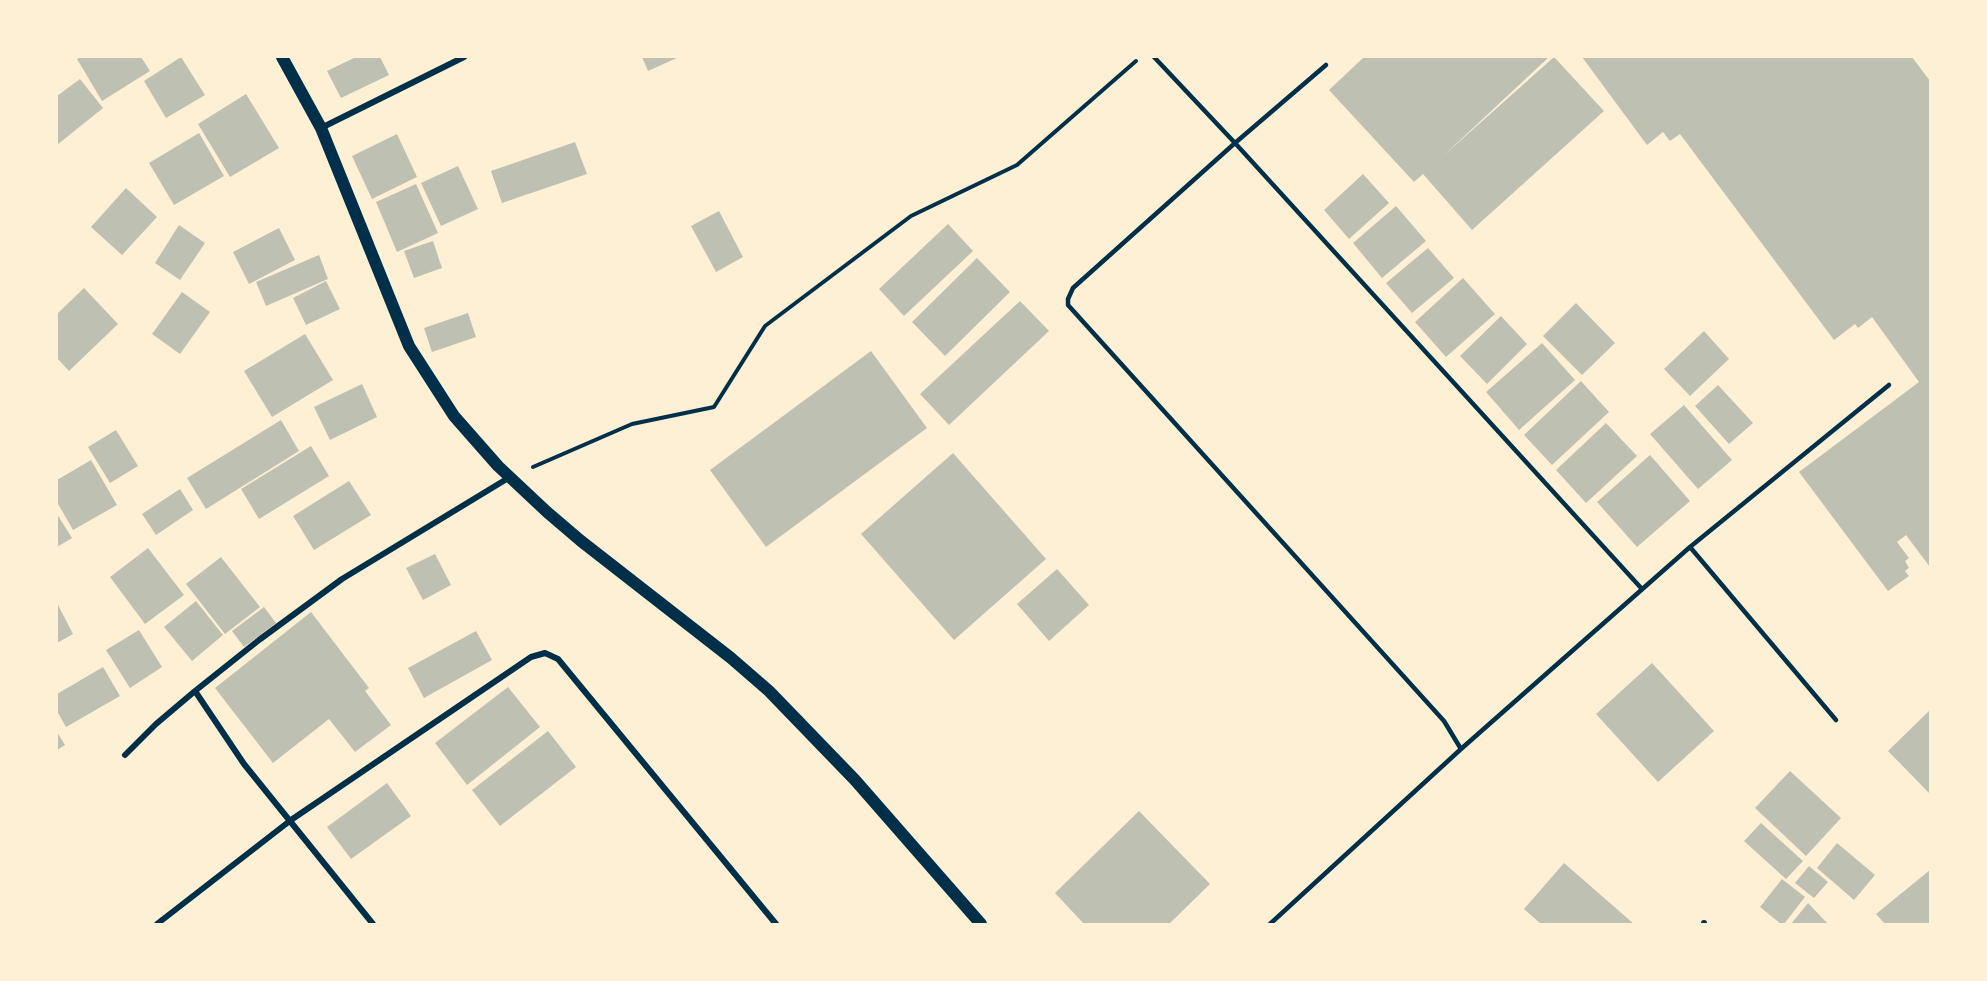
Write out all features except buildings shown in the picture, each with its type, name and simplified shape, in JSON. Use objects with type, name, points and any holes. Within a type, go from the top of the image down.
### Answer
[{"type":"main road","points":[[282,57],[321,128],[410,346],[454,416],[498,466],[581,541],[732,658],[769,691],[855,780],[981,924]]},
{"type":"street","points":[[321,128],[464,57]]},
{"type":"street","points":[[125,755],[156,724],[195,691],[342,579],[510,477]]},
{"type":"street","points":[[156,924],[291,820],[531,657],[545,653],[558,659],[776,924]]},
{"type":"street","points":[[195,691],[244,764],[373,924]]},
{"type":"lane","points":[[1154,57],[1642,589]]},
{"type":"lane","points":[[1326,65],[1073,288],[1068,305],[1444,721],[1461,749]]},
{"type":"lane","points":[[1270,924],[1461,749],[1690,547],[1889,385]]},
{"type":"lane","points":[[1690,547],[1836,720]]},
{"type":"path","points":[[510,477],[632,424],[714,407],[765,326],[911,216],[1017,165],[1141,57]]}]
